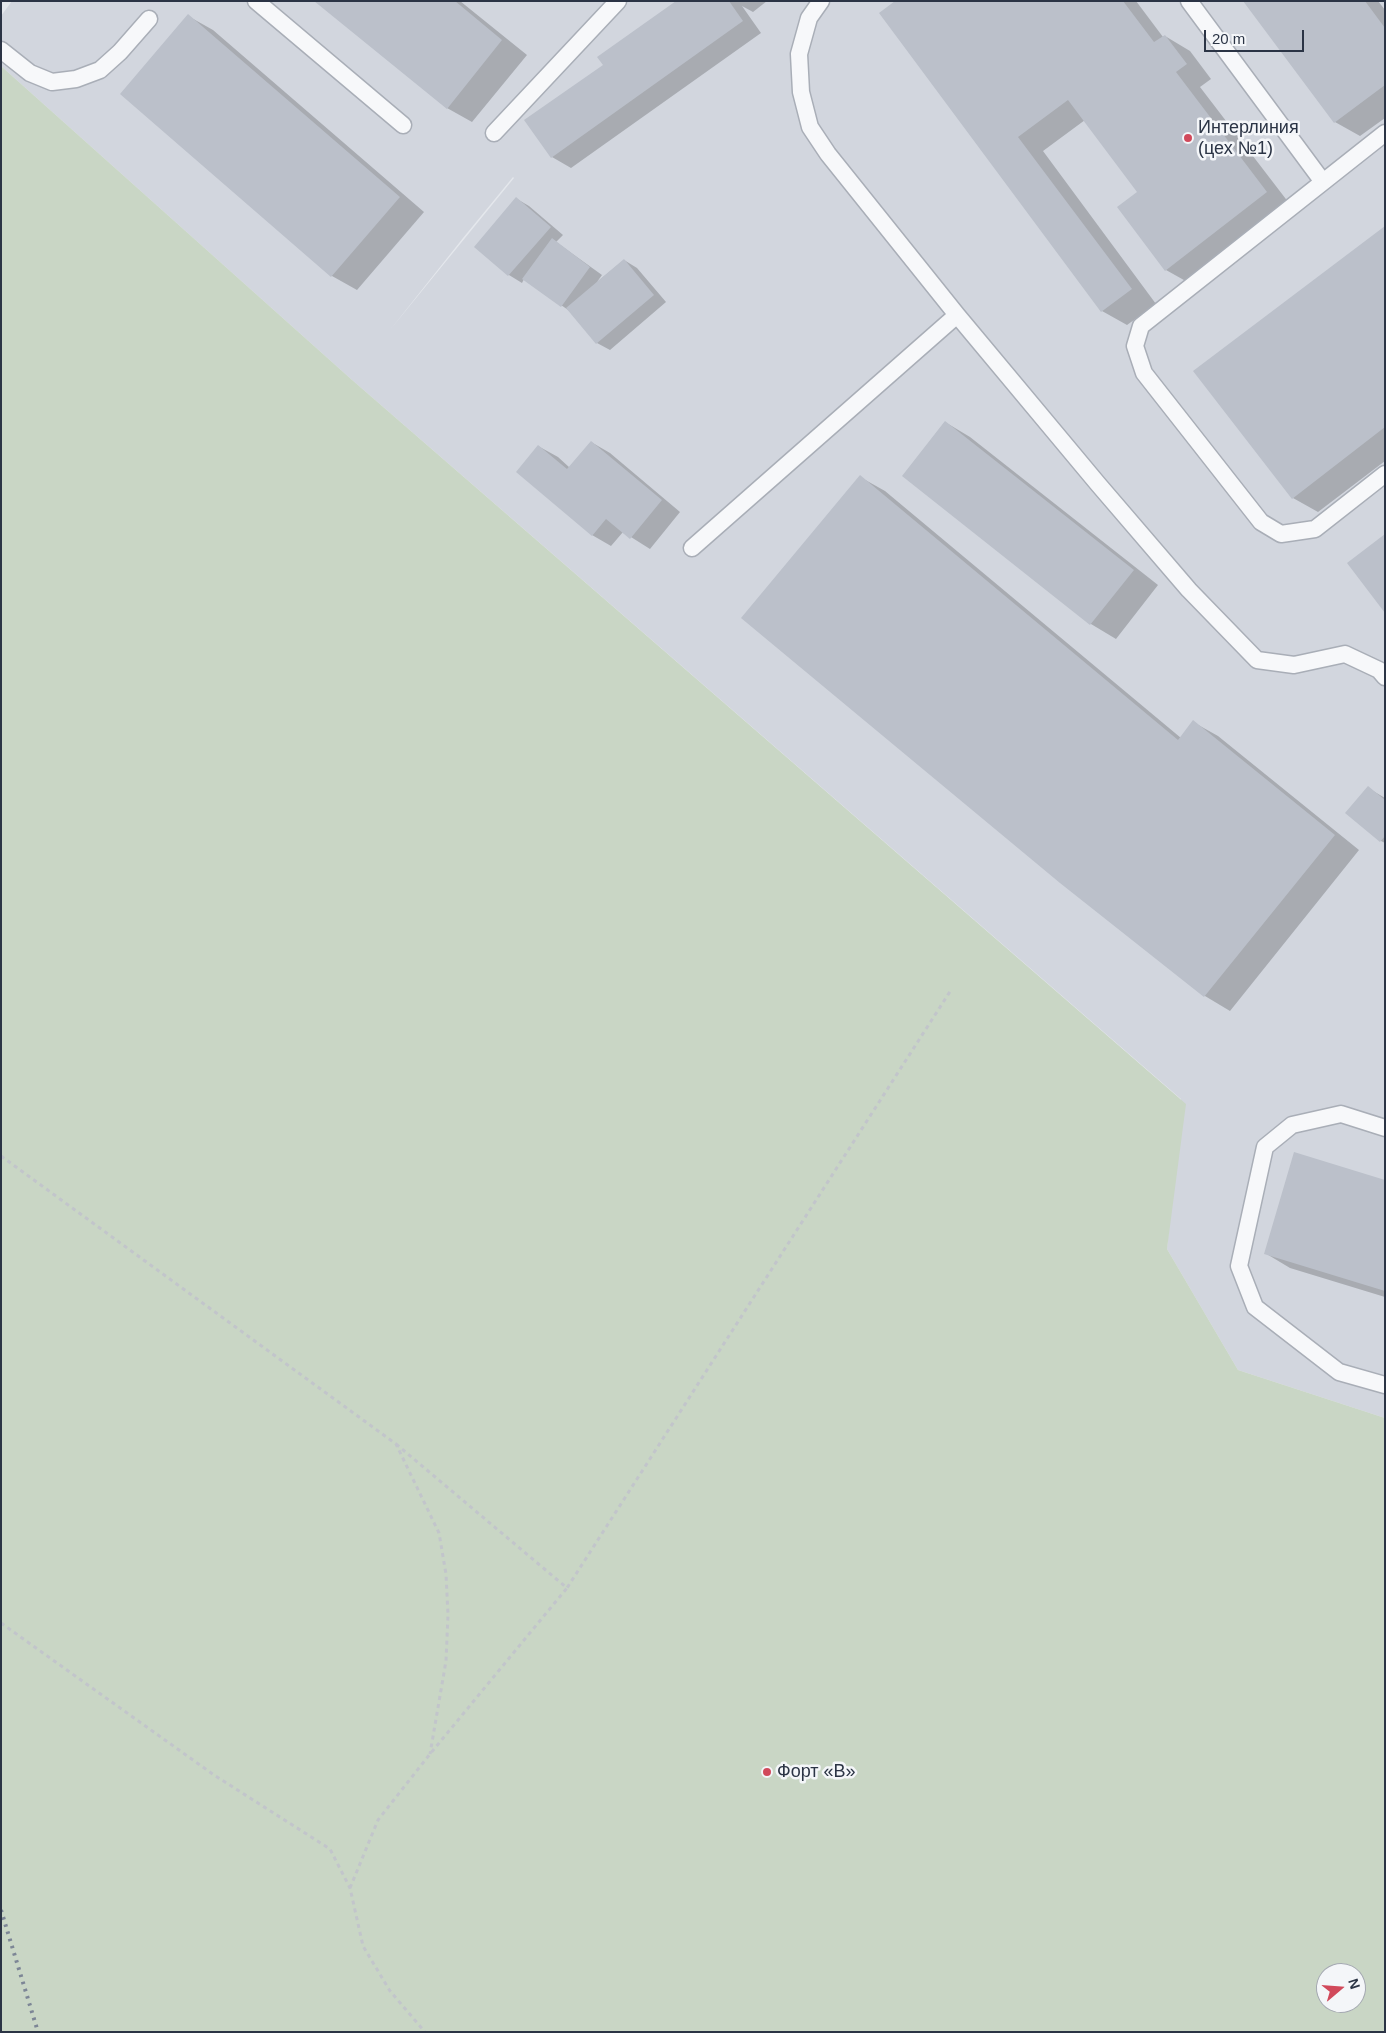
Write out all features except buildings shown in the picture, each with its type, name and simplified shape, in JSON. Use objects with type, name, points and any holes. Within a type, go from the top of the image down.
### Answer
[{"type":"lane","points":[[256,1],[403,125]]},
{"type":"lane","points":[[494,133],[618,1]]},
{"type":"lane","points":[[821,1],[809,18],[800,54],[801,92],[810,127],[828,154],[957,314],[1189,590],[1257,660],[1294,664],[1345,654],[1379,670],[1385,676]]},
{"type":"lane","points":[[1190,1],[1323,182]]},
{"type":"lane","points":[[1,50],[30,73],[52,82],[76,79],[100,70],[120,52],[149,19]]},
{"type":"lane","points":[[1385,133],[1141,326],[1135,346],[1144,373],[1260,522],[1281,534],[1314,529],[1385,474]]},
{"type":"lane","points":[[692,548],[957,314]]},
{"type":"lane","points":[[1385,1128],[1341,1114],[1292,1125],[1265,1147],[1238,1266],[1255,1307],[1339,1372],[1385,1385]]},
{"type":"path","points":[[350,1888],[378,1820],[567,1588],[951,990]]},
{"type":"path","points":[[1,1156],[396,1444],[567,1588]]},
{"type":"path","points":[[396,1444],[439,1533],[446,1574],[448,1615],[446,1661],[430,1754]]},
{"type":"path","points":[[1,1623],[214,1775],[330,1849],[350,1888],[363,1946],[390,1991],[425,2032]]},
{"type":"shaded area","points":[[12,1],[1385,1],[1385,1418],[1238,1370],[1167,1249],[1181,1099],[351,379],[1,66],[1,16]],"holes":[[[514,178],[390,330],[463,238]]]},
{"type":"green space","points":[[1,66],[351,379],[1186,1104],[1167,1249],[1238,1370],[1385,1418],[1385,2032],[1,2032]]},
{"type":"railway","points":[[1,1910],[38,2032]]},
{"type":"place","name":"Интерлиния (цех №1)","points":[[1188,138]]},
{"type":"place","name":"Форт «В»","points":[[767,1772]]}]
